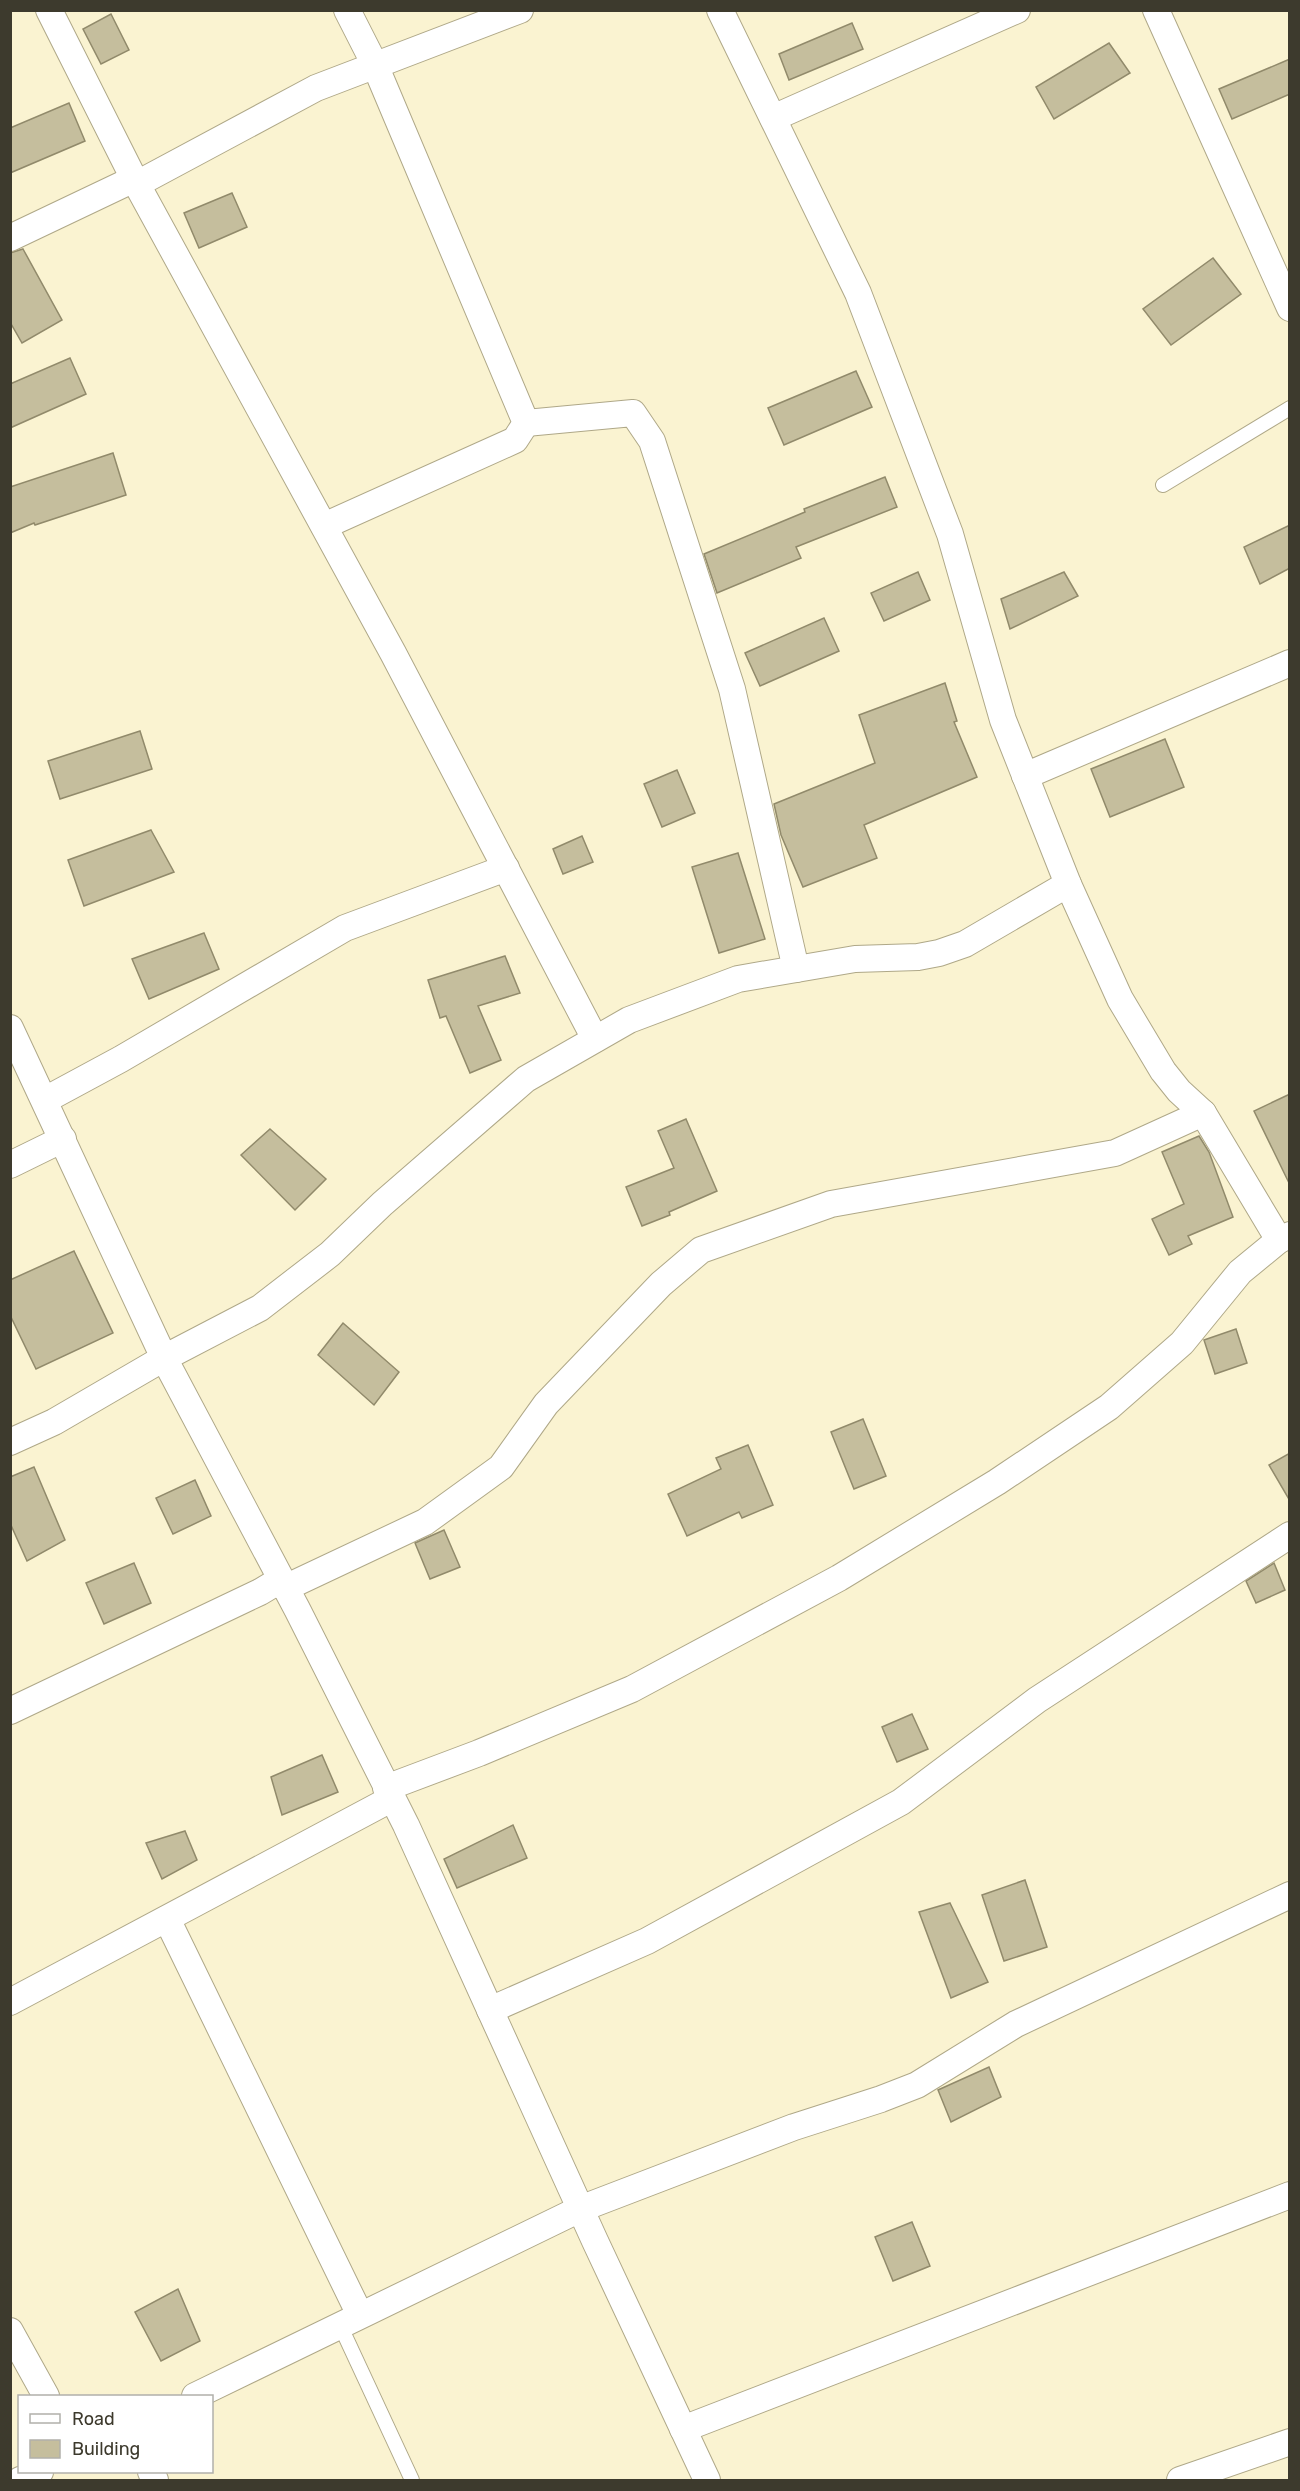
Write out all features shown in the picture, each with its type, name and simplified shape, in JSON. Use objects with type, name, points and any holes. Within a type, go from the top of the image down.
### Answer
[{"type":"street","points":[[49,10],[135,182],[324,526],[595,1039]]},
{"type":"street","points":[[347,10],[375,65],[525,423]]},
{"type":"street","points":[[10,238],[135,182],[316,88],[520,10]]},
{"type":"street","points":[[10,2002],[167,1918],[389,1793],[632,1689],[839,1578],[997,1482],[1109,1407],[1182,1343],[1240,1272],[1284,1237],[1203,1113],[1179,1091],[1162,1071],[1120,999],[1068,884],[1003,720],[950,534],[858,293],[720,10]]},
{"type":"street","points":[[773,118],[1017,10]]},
{"type":"street","points":[[1156,10],[1290,308]]},
{"type":"street","points":[[525,423],[633,413],[652,441],[732,689],[796,969]]},
{"type":"street","points":[[324,526],[515,440],[525,423]]},
{"type":"street","points":[[1025,776],[1290,663]]},
{"type":"street","points":[[45,1100],[122,1059],[345,928],[506,868]]},
{"type":"street","points":[[10,1442],[54,1422],[164,1359],[260,1308],[330,1254],[382,1204],[526,1079],[629,1020],[738,979],[855,959],[918,957],[939,953],[965,944],[1068,884]]},
{"type":"street","points":[[10,1029],[63,1138],[164,1359],[406,1826],[580,2209],[707,2481]]},
{"type":"street","points":[[10,1711],[260,1592],[425,1522],[501,1467],[546,1404],[661,1284],[701,1251],[831,1204],[1115,1153],[1203,1113]]},
{"type":"street","points":[[10,1165],[63,1138]]},
{"type":"street","points":[[490,2010],[647,1941],[901,1802],[1037,1700],[1290,1534]]},
{"type":"street","points":[[199,2395],[580,2209],[794,2127],[917,2085],[1016,2024],[1290,1895]]},
{"type":"street","points":[[167,1918],[350,2320]]},
{"type":"street","points":[[683,2429],[1290,2194]]},
{"type":"street","points":[[10,2331],[45,2395]]},
{"type":"street","points":[[1180,2481],[1290,2442]]},
{"type":"street","points":[[20,2481],[38,2473]]},
{"type":"lane","points":[[1163,485],[1290,408]]},
{"type":"lane","points":[[350,2320],[412,2481]]},
{"type":"building","points":[[111,14],[129,50],[101,64],[83,29]]},
{"type":"building","points":[[852,23],[863,49],[789,80],[779,54]]},
{"type":"building","points":[[1109,43],[1130,73],[1054,119],[1036,87]]},
{"type":"building","points":[[1290,59],[1290,94],[1232,119],[1219,89]]},
{"type":"building","points":[[69,103],[85,141],[10,173],[10,128]]},
{"type":"building","points":[[232,193],[247,227],[199,248],[184,213]]},
{"type":"building","points":[[23,249],[62,320],[22,343],[10,322],[10,253]]},
{"type":"building","points":[[1213,258],[1241,294],[1171,345],[1143,309]]},
{"type":"building","points":[[70,358],[86,394],[10,428],[10,384]]},
{"type":"building","points":[[856,371],[872,407],[784,445],[768,408]]},
{"type":"building","points":[[113,453],[126,495],[35,525],[34,523],[10,533],[10,487]]},
{"type":"building","points":[[885,477],[897,507],[796,547],[801,558],[717,593],[704,554],[805,512],[804,509]]},
{"type":"building","points":[[1290,525],[1290,568],[1260,584],[1244,547]]},
{"type":"building","points":[[918,572],[930,600],[884,621],[871,593]]},
{"type":"building","points":[[1064,572],[1078,596],[1010,629],[1001,599]]},
{"type":"building","points":[[824,618],[839,651],[760,686],[745,653]]},
{"type":"building","points":[[945,683],[957,721],[954,722],[977,777],[864,825],[877,858],[803,887],[781,835],[774,804],[875,763],[859,715]]},
{"type":"building","points":[[140,731],[152,769],[60,799],[48,761]]},
{"type":"building","points":[[1165,739],[1184,787],[1110,817],[1091,769]]},
{"type":"building","points":[[677,770],[695,813],[662,827],[644,784]]},
{"type":"building","points":[[151,830],[174,872],[84,906],[68,860]]},
{"type":"building","points":[[582,836],[593,862],[563,874],[553,849]]},
{"type":"building","points":[[738,853],[765,939],[719,953],[692,867]]},
{"type":"building","points":[[204,933],[219,969],[149,999],[132,959]]},
{"type":"building","points":[[505,956],[520,993],[478,1006],[501,1060],[470,1073],[446,1016],[440,1018],[428,980]]},
{"type":"building","points":[[1290,1094],[1290,1185],[1254,1111]]},
{"type":"building","points":[[686,1119],[717,1191],[669,1212],[670,1215],[642,1226],[626,1187],[674,1168],[658,1131]]},
{"type":"building","points":[[270,1129],[326,1179],[295,1210],[241,1155]]},
{"type":"building","points":[[1199,1136],[1209,1152],[1233,1217],[1188,1236],[1192,1244],[1169,1255],[1152,1219],[1184,1204],[1162,1152]]},
{"type":"building","points":[[74,1251],[113,1333],[36,1369],[10,1315],[10,1280]]},
{"type":"building","points":[[343,1323],[399,1372],[374,1405],[318,1355]]},
{"type":"building","points":[[1236,1329],[1247,1363],[1215,1374],[1204,1340]]},
{"type":"building","points":[[863,1419],[886,1476],[854,1489],[831,1432]]},
{"type":"building","points":[[748,1445],[773,1505],[742,1518],[739,1512],[687,1536],[668,1494],[721,1469],[716,1458]]},
{"type":"building","points":[[1290,1453],[1290,1501],[1269,1465]]},
{"type":"building","points":[[34,1467],[65,1540],[27,1561],[10,1523],[10,1477]]},
{"type":"building","points":[[195,1480],[211,1516],[173,1534],[156,1498]]},
{"type":"building","points":[[444,1530],[460,1567],[430,1579],[415,1543]]},
{"type":"building","points":[[134,1563],[151,1603],[104,1624],[86,1583]]},
{"type":"building","points":[[1274,1563],[1285,1590],[1256,1603],[1246,1581]]},
{"type":"building","points":[[912,1714],[928,1749],[897,1762],[882,1727]]},
{"type":"building","points":[[322,1755],[338,1792],[282,1815],[271,1777]]},
{"type":"building","points":[[513,1825],[527,1858],[457,1888],[444,1859]]},
{"type":"building","points":[[185,1831],[197,1860],[162,1879],[146,1843]]},
{"type":"building","points":[[1025,1880],[1047,1947],[1004,1961],[982,1895]]},
{"type":"building","points":[[950,1903],[988,1982],[951,1998],[919,1912]]},
{"type":"building","points":[[989,2067],[1001,2097],[951,2122],[938,2090]]},
{"type":"building","points":[[912,2222],[930,2266],[893,2281],[875,2237]]},
{"type":"building","points":[[178,2289],[200,2341],[161,2361],[135,2312]]}]
